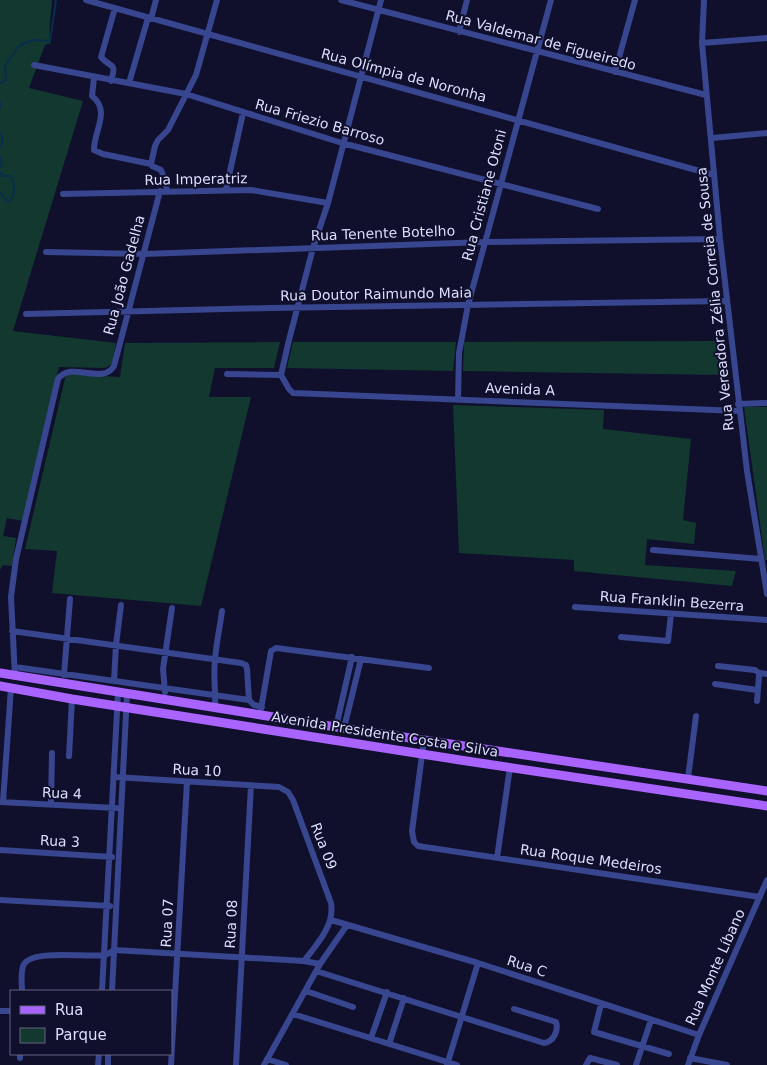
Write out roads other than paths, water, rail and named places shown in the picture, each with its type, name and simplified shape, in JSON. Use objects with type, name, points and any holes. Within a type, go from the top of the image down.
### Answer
[{"type":"main road","name":"Avenida Presidente Costa e Silva","points":[[0,673],[15,677],[202,706],[261,711],[340,727],[767,791]]},
{"type":"main road","name":"Avenida Presidente Costa e Silva","points":[[0,686],[198,719],[767,806]]},
{"type":"main road","points":[[198,719],[202,718],[204,713],[202,706]]},
{"type":"main road","points":[[217,708],[217,720],[219,722]]},
{"type":"main road","points":[[579,777],[581,763]]},
{"type":"main road","points":[[714,798],[730,794],[731,789],[725,784]]},
{"type":"main road","points":[[746,802],[742,798],[743,792],[747,789],[755,789]]},
{"type":"street","name":"Rua Olímpia de Noronha","points":[[86,0],[112,5],[149,18],[714,175]]},
{"type":"street","points":[[129,83],[156,0]]},
{"type":"street","points":[[151,164],[158,140],[168,130],[196,75],[216,0]]},
{"type":"street","name":"Rua Valdemar de Figueiredo","points":[[341,0],[706,95]]},
{"type":"street","points":[[227,374],[281,375],[313,248],[328,203],[342,143],[381,0]]},
{"type":"street","points":[[460,32],[467,0]]},
{"type":"street","name":"Rua Cristiane Otoni","points":[[458,400],[459,354],[468,305],[517,119],[538,52],[551,0]]},
{"type":"street","points":[[615,72],[635,0]]},
{"type":"street","name":"Rua Vereadora Zélia Correia de Sousa","points":[[704,0],[702,43],[720,239],[739,407],[767,594]]},
{"type":"street","points":[[111,81],[115,69],[101,57],[112,5]]},
{"type":"street","points":[[702,43],[767,38]]},
{"type":"street","name":"Rua Friezio Barroso","points":[[34,66],[186,94],[342,143],[598,209]]},
{"type":"street","points":[[94,78],[92,96],[99,102],[102,109],[94,150],[151,164],[161,170],[165,180],[163,191]]},
{"type":"street","points":[[226,189],[243,113]]},
{"type":"street","points":[[712,138],[767,133]]},
{"type":"street","name":"Rua Imperatriz","points":[[63,194],[226,189],[268,192],[328,203]]},
{"type":"street","name":"Rua João Gadelha","points":[[12,631],[11,597],[13,579],[58,379],[61,374],[69,371],[104,374],[112,370],[163,191]]},
{"type":"street","name":"Rua Tenente Botelho","points":[[46,252],[144,254],[485,242],[720,239]]},
{"type":"street","name":"Rua Doutor Raimundo Maia","points":[[26,314],[727,301]]},
{"type":"street","name":"Avenida A","points":[[281,375],[293,393],[458,400],[739,407],[767,403]]},
{"type":"street","points":[[653,550],[761,559]]},
{"type":"street","points":[[64,684],[70,599]]},
{"type":"street","points":[[114,681],[121,605]]},
{"type":"street","name":"Rua Franklin Bezerra","points":[[575,607],[767,620]]},
{"type":"street","points":[[166,700],[163,669],[172,608]]},
{"type":"street","points":[[217,708],[213,687],[214,659],[222,612]]},
{"type":"street","points":[[621,637],[668,641],[671,614]]},
{"type":"street","points":[[15,677],[12,631],[241,663],[246,666],[250,700],[261,711]]},
{"type":"street","points":[[261,711],[270,657],[272,651],[276,648],[428,668]]},
{"type":"street","points":[[340,727],[352,657]]},
{"type":"street","points":[[340,727],[362,659]]},
{"type":"street","points":[[718,666],[755,670],[763,674],[757,690],[757,701]]},
{"type":"street","points":[[15,667],[250,700]]},
{"type":"street","points":[[715,684],[757,690]]},
{"type":"street","points":[[2,802],[3,748],[11,688]]},
{"type":"street","points":[[102,990],[114,777],[123,694]]},
{"type":"street","points":[[69,756],[72,699]]},
{"type":"street","points":[[112,990],[124,778],[122,707]]},
{"type":"street","points":[[688,778],[696,716]]},
{"type":"street","points":[[422,753],[424,740]]},
{"type":"street","points":[[51,804],[52,753]]},
{"type":"street","name":"Rua Roque Medeiros","points":[[422,753],[412,831],[414,842],[418,846],[760,897]]},
{"type":"street","points":[[497,858],[510,767]]},
{"type":"street","name":"Rua 10","points":[[114,777],[279,787]]},
{"type":"street","name":"Rua 07","points":[[172,1049],[187,782]]},
{"type":"street","name":"Rua 08","points":[[236,1065],[251,785]]},
{"type":"street","name":"Rua 09","points":[[279,787],[288,792],[293,800],[331,903],[333,912],[331,920]]},
{"type":"street","name":"Rua 4","points":[[2,802],[122,808]]},
{"type":"street","name":"Rua 3","points":[[0,850],[119,857]]},
{"type":"street","name":"Rua Monte Líbano","points":[[688,1065],[699,1035],[767,880]]},
{"type":"street","points":[[0,900],[116,906]]},
{"type":"street","points":[[286,1065],[265,1062],[320,964],[347,925],[331,920],[320,940],[304,961]]},
{"type":"street","name":"Rua C","points":[[347,925],[478,963],[699,1035]]},
{"type":"street","points":[[22,990],[23,965],[32,959],[56,955],[104,955],[114,950],[304,961],[320,964]]},
{"type":"street","points":[[448,1064],[478,963]]},
{"type":"street","points":[[316,971],[544,1043],[550,1042],[553,1039],[557,1026],[556,1022],[514,1009]]},
{"type":"street","points":[[306,991],[353,1007]]},
{"type":"street","points":[[371,1038],[387,992]]},
{"type":"street","points":[[389,1044],[404,998]]},
{"type":"street","points":[[601,1004],[594,1032],[669,1054]]},
{"type":"street","points":[[293,1014],[448,1064],[457,1065]]},
{"type":"street","points":[[636,1065],[650,1020]]},
{"type":"street","points":[[586,1065],[589,1058],[617,1065]]},
{"type":"street","points":[[690,1058],[727,1065]]},
{"type":"waterway","points":[[0,83],[6,80],[5,66],[19,46],[32,40],[50,41],[56,0]]},
{"type":"waterway","points":[[0,102],[0,108]]},
{"type":"waterway","points":[[0,132],[2,136],[0,148]]},
{"type":"waterway","points":[[0,156],[2,163],[0,167]]},
{"type":"waterway","points":[[0,172],[2,176],[11,176],[14,188],[10,201],[6,200],[0,192]]}]
